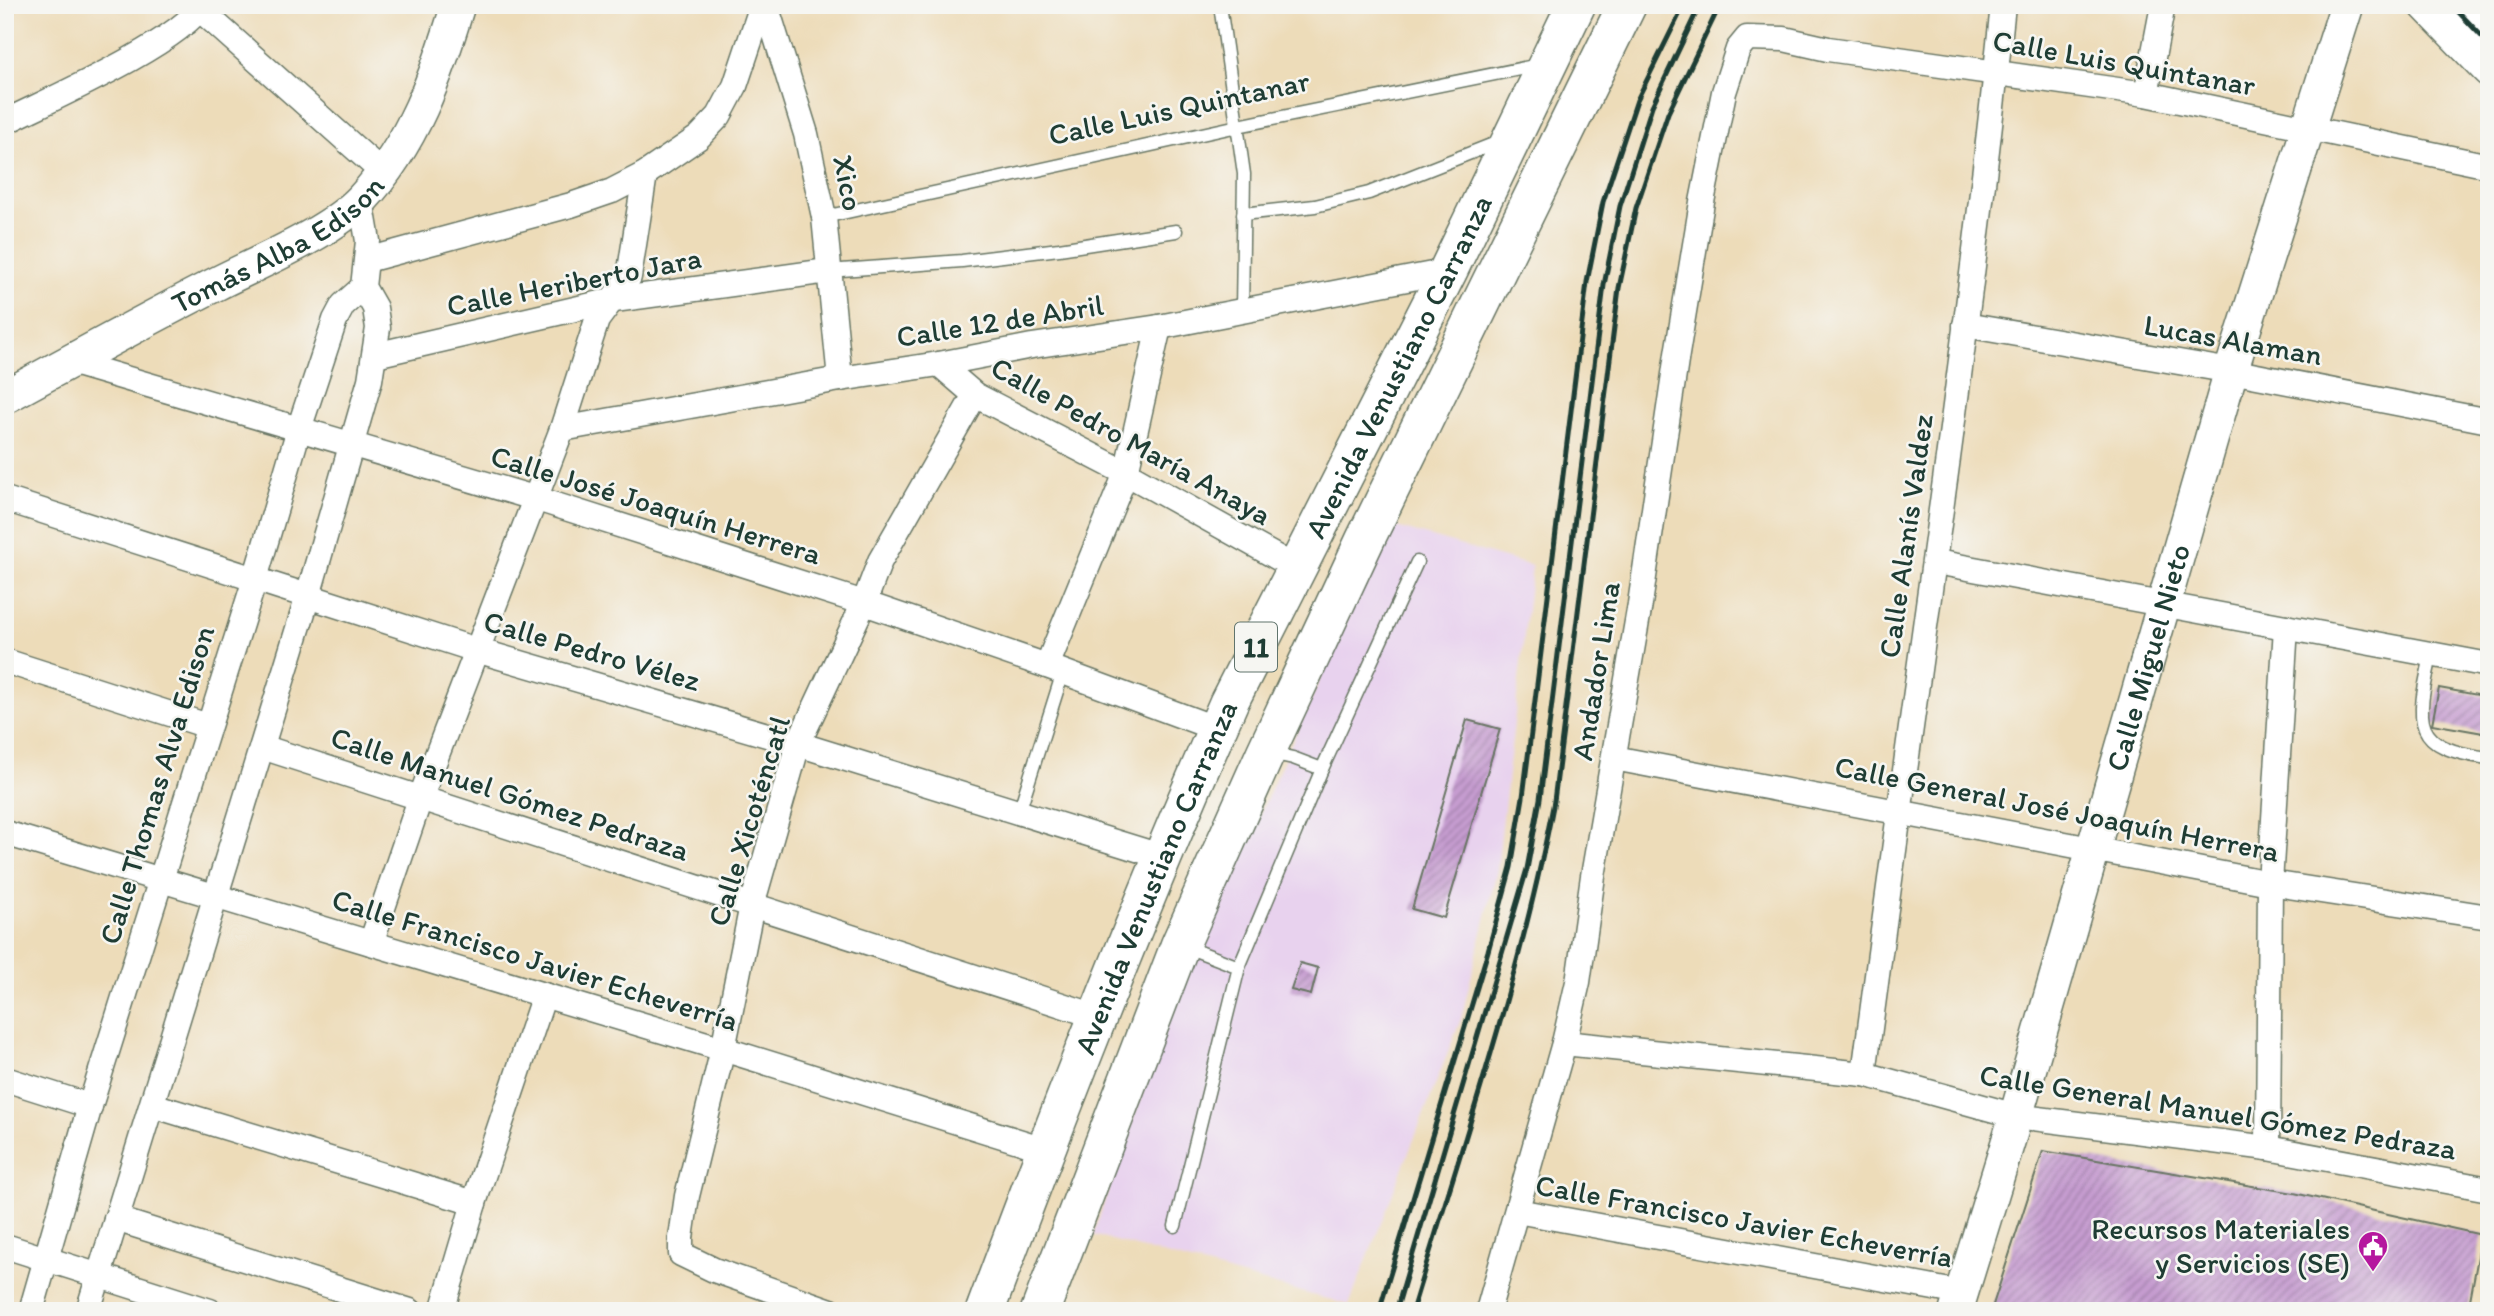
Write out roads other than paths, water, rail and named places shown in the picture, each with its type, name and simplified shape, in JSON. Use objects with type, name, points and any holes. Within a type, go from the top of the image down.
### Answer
[{"type":"main road","name":"Avenida Venustiano Carranza","points":[[995,1300],[1047,1150],[1163,857],[1217,729],[1448,271],[1510,137],[1576,5]]},
{"type":"main road","name":"Avenida Venustiano Carranza","points":[[1040,1311],[1180,944],[1266,752],[1365,540],[1627,5]]},
{"type":"street","name":"Tomás Alba Edison","points":[[5,397],[310,236],[361,200],[383,173],[421,113],[458,5]]},
{"type":"street","points":[[367,260],[571,205],[612,191],[645,174],[699,137],[719,116],[735,86],[764,5]]},
{"type":"street","name":"Xico","points":[[764,5],[806,134],[824,217],[840,379]]},
{"type":"street","name":"Calle Alanís Valdez","points":[[1864,1074],[1898,811],[1936,562],[2003,5]]},
{"type":"street","points":[[2146,94],[2163,5]]},
{"type":"street","name":"Calle Miguel Nieto","points":[[1958,1302],[2016,1116],[2231,371],[2347,5]]},
{"type":"street","points":[[2426,5],[2489,70]]},
{"type":"street","points":[[2475,5],[2489,20]]},
{"type":"street","points":[[5,122],[136,56],[185,23],[199,7],[383,173]]},
{"type":"street","name":"Calle Luis Quintanar","points":[[1747,38],[1784,39],[1828,49],[2146,94],[2489,166]]},
{"type":"street","name":"Andador Lima","points":[[1488,1311],[1564,1043],[1578,982],[1702,202],[1724,92],[1738,49],[1747,38]]},
{"type":"street","points":[[371,943],[420,799],[562,429],[597,320],[629,277],[645,174]]},
{"type":"street","points":[[88,1311],[308,596],[352,446],[375,355],[378,328],[375,308],[363,288],[367,260],[367,226],[361,200]]},
{"type":"street","name":"Calle Heriberto Jara","points":[[375,355],[614,300],[828,271]]},
{"type":"street","name":"Calle 12 de Abril","points":[[562,429],[1031,346],[1159,327],[1448,271]]},
{"type":"street","name":"Calle Thomas Alva Edison","points":[[31,1311],[90,1106],[255,579],[299,429],[335,320],[343,305],[363,288]]},
{"type":"street","name":"Lucas Alaman","points":[[1965,325],[2231,371],[2489,421]]},
{"type":"street","points":[[1055,669],[1126,473],[1159,327]]},
{"type":"street","name":"Calle José Joaquín Herrera","points":[[70,362],[534,498],[863,603],[1055,669],[1217,729]]},
{"type":"street","name":"Calle Pedro María Anaya","points":[[939,364],[975,395],[1126,473],[1296,568]]},
{"type":"street","name":"Calle Xicoténcatl","points":[[831,1311],[714,1270],[681,1254],[687,1196],[723,1049],[752,905],[799,744],[880,561],[975,395]]},
{"type":"street","name":"Calle Pedro Vélez","points":[[5,499],[476,650],[799,744],[1163,857]]},
{"type":"street","points":[[1936,562],[2489,665]]},
{"type":"street","points":[[2268,1148],[2270,883],[2287,627]]},
{"type":"street","points":[[5,662],[208,726]]},
{"type":"street","name":"Calle Manuel Gómez Pedraza","points":[[262,747],[1099,1017]]},
{"type":"street","name":"Calle General José Joaquín Herrera","points":[[1614,758],[2270,883],[2489,917]]},
{"type":"street","name":"Calle Francisco Javier Echeverría","points":[[5,833],[723,1049],[1047,1150]]},
{"type":"street","points":[[442,1311],[474,1203],[544,995]]},
{"type":"street","name":"Calle General Manuel Gómez Pedraza","points":[[1564,1043],[1864,1074],[2016,1116],[2268,1148],[2489,1189]]},
{"type":"street","points":[[5,1079],[90,1106]]},
{"type":"street","points":[[152,1105],[474,1203]]},
{"type":"street","name":"Calle Francisco Javier Echeverría","points":[[1517,1211],[1958,1302]]},
{"type":"street","points":[[116,1219],[410,1311]]},
{"type":"street","points":[[5,1246],[210,1311]]},
{"type":"lane","points":[[1220,5],[1244,174],[1242,310]]},
{"type":"lane","name":"Calle Luis Quintanar","points":[[824,217],[1238,126],[1547,63]]},
{"type":"lane","points":[[1244,214],[1315,206],[1369,193],[1510,137]]},
{"type":"lane","points":[[828,271],[976,259],[1176,231]]},
{"type":"lane","points":[[1175,1226],[1239,967],[1322,769],[1418,562]]},
{"type":"lane","points":[[2431,656],[2420,712],[2425,731],[2435,744],[2452,751],[2489,758]]},
{"type":"lane","points":[[1018,812],[1055,669]]},
{"type":"lane","points":[[1266,752],[1293,758],[1322,769]]},
{"type":"lane","points":[[1180,944],[1239,967]]},
{"type":"lane","points":[[2486,1311],[2489,1298]]},
{"type":"railway","points":[[1379,1311],[1511,867],[1523,797],[1587,282],[1603,202],[1637,100],[1684,5]]},
{"type":"railway","points":[[1396,1311],[1527,869],[1540,799],[1604,285],[1620,206],[1652,106],[1700,5]]},
{"type":"railway","points":[[1412,1311],[1508,994],[1541,866],[1554,801],[1619,288],[1636,208],[1668,113],[1720,5]]},
{"type":"railway","points":[[2452,5],[2489,44]]},
{"type":"place","name":"Recursos Materiales y Servicios (SE)","points":[[2373,1273]]}]
